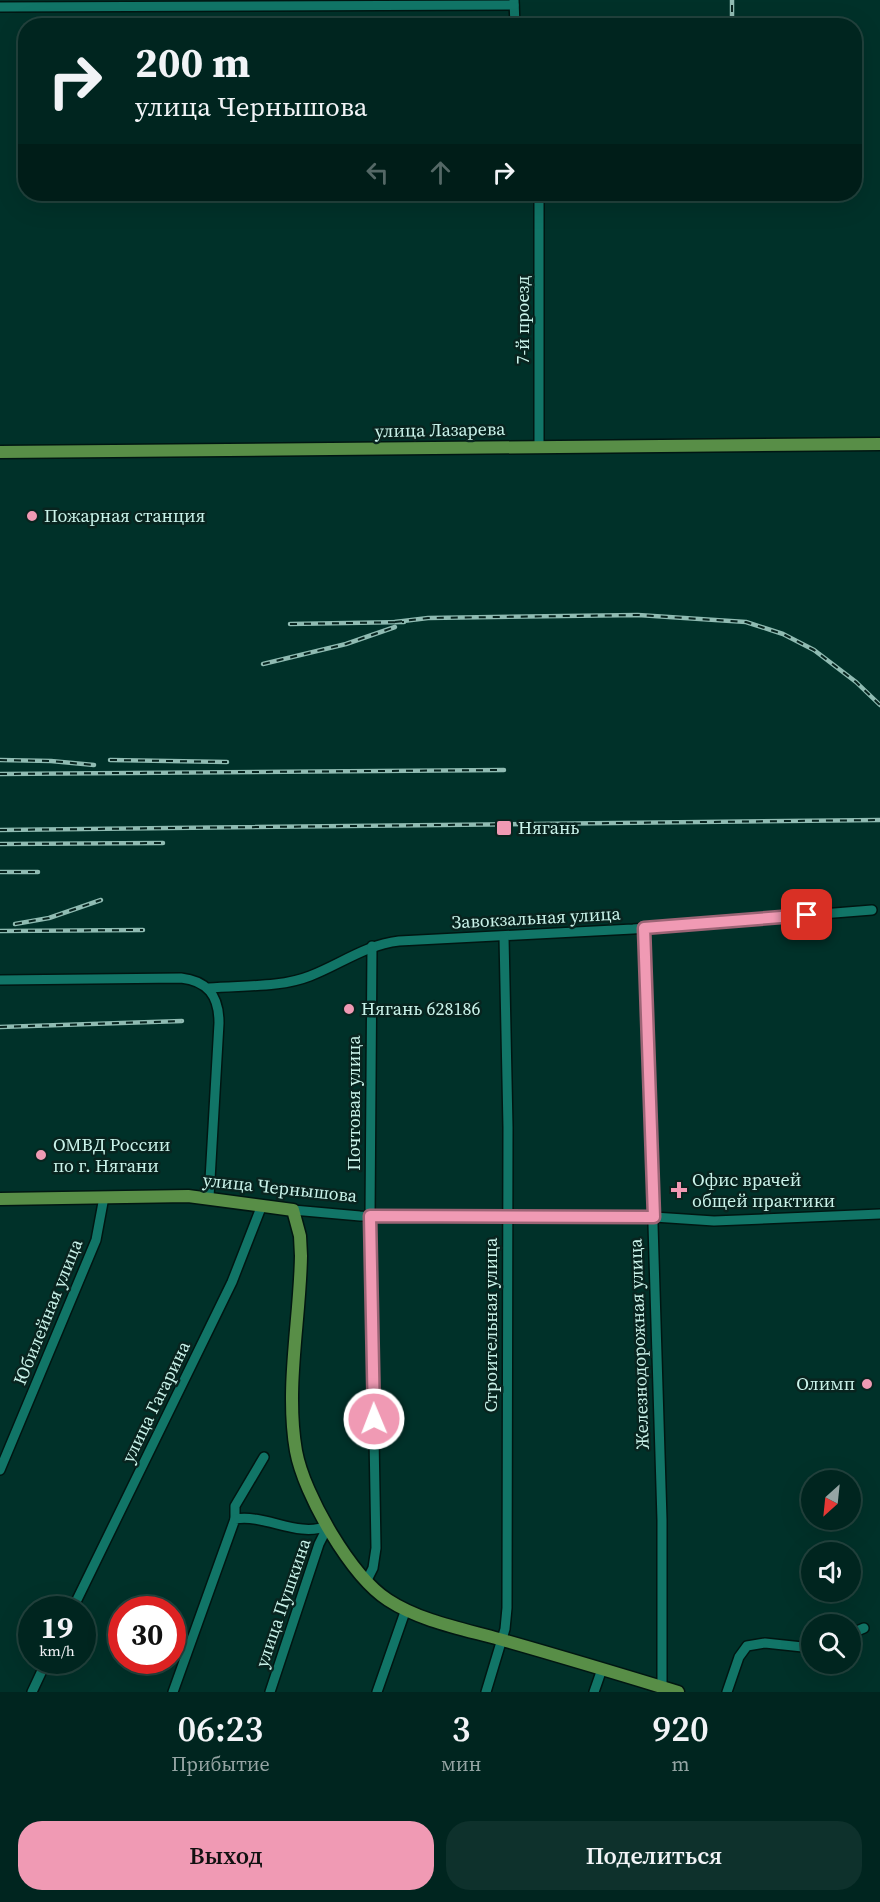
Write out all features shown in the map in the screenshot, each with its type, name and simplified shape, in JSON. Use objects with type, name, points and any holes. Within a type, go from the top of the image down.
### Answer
[{"type":"main road","name":"улица Лазарева","points":[[0,452],[880,444]]},
{"type":"main road","name":"улица Чернышова","points":[[0,1199],[209,1197],[293,1210]]},
{"type":"main road","points":[[293,1210],[299,1229],[301,1256],[294,1384],[295,1441],[303,1475],[328,1526],[366,1582],[386,1599],[406,1609],[678,1692]]},
{"type":"street","points":[[0,7],[514,3],[515,18]]},
{"type":"street","name":"7-й проезд","points":[[539,201],[540,370],[537,409],[539,447]]},
{"type":"street","name":"Завокзальная улица","points":[[209,988],[290,981],[309,977],[372,946],[399,941],[644,928],[872,910]]},
{"type":"street","name":"Железнодорожная улица","points":[[644,928],[662,1520],[662,1687]]},
{"type":"street","name":"Строительная улица","points":[[486,1692],[502,1640],[507,1608],[504,937]]},
{"type":"street","name":"Почтовая улица","points":[[366,1582],[374,1568],[376,1548],[370,1216],[372,946]]},
{"type":"street","points":[[0,981],[181,978],[191,979],[209,988],[217,1002],[219,1023],[209,1197]]},
{"type":"street","name":"Юбилейная улица","points":[[0,1470],[98,1233],[104,1197]]},
{"type":"street","name":"улица Гагарина","points":[[79,1596],[232,1282],[262,1205]]},
{"type":"street","name":"улица Чернышова","points":[[293,1210],[370,1216],[654,1217],[730,1221],[880,1214]]},
{"type":"street","points":[[173,1692],[235,1519],[235,1506],[264,1457]]},
{"type":"street","points":[[235,1519],[247,1518],[312,1531],[328,1526]]},
{"type":"street","name":"улица Пушкина","points":[[270,1692],[319,1544],[328,1526]]},
{"type":"street","points":[[377,1692],[406,1609]]},
{"type":"street","points":[[727,1692],[739,1657],[747,1647],[765,1643],[801,1647]]},
{"type":"street","points":[[594,1692],[602,1669]]},
{"type":"street","points":[[32,1692],[40,1674]]},
{"type":"railway","points":[[732,0],[732,18]]},
{"type":"railway","points":[[395,622],[428,618],[638,615],[746,622],[783,634],[814,650],[856,682],[880,705]]},
{"type":"railway","points":[[290,624],[404,622]]},
{"type":"railway","points":[[263,664],[346,644],[395,627]]},
{"type":"railway","points":[[0,760],[94,765]]},
{"type":"railway","points":[[110,760],[227,762]]},
{"type":"railway","points":[[0,774],[504,770]]},
{"type":"railway","points":[[0,830],[880,820]]},
{"type":"railway","points":[[0,844],[163,843]]},
{"type":"railway","points":[[0,872],[38,872]]},
{"type":"railway","points":[[15,924],[49,918],[101,900]]},
{"type":"railway","points":[[0,931],[143,930]]},
{"type":"railway","points":[[0,1027],[182,1021]]},
{"type":"place","name":"Пожарная станция","points":[[32,516]]},
{"type":"place","name":"Нягань","points":[[504,828]]},
{"type":"place","name":"Нягань 628186","points":[[349,1009]]},
{"type":"place","name":"ОМВД России по г. Нягани","points":[[41,1155]]},
{"type":"place","name":"Офис врачей общей практики","points":[[679,1190]]},
{"type":"place","name":"Олимп","points":[[867,1384]]},
{"type":"route","points":[[374,1419],[370,1216],[654,1217],[644,928],[807,915]]}]
